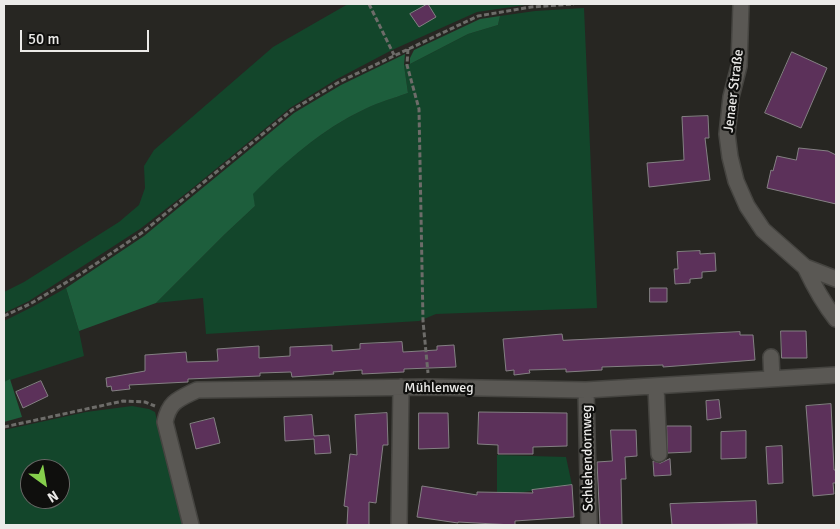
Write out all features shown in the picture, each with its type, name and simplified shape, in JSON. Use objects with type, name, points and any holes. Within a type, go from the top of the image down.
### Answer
[{"type":"street","name":"Jenaer Straße","points":[[741,4],[740,66],[731,97],[727,134],[730,157],[740,192],[763,230],[805,267],[836,279]]},
{"type":"street","points":[[805,267],[826,307],[836,319]]},
{"type":"street","points":[[771,357],[772,379]]},
{"type":"street","name":"Mühlenweg","points":[[167,412],[175,401],[197,390],[429,387],[586,390],[836,375]]},
{"type":"street","points":[[656,386],[659,454]]},
{"type":"street","points":[[399,525],[401,388]]},
{"type":"street","name":"Schlehendornweg","points":[[586,390],[589,525]]},
{"type":"street","points":[[167,412],[165,422],[191,525]]},
{"type":"path","points":[[369,4],[394,55]]},
{"type":"path","points":[[4,316],[30,304],[143,232],[292,110],[339,82],[478,16],[531,7],[574,4]]},
{"type":"path","points":[[408,48],[407,66],[419,109],[423,321],[429,387]]},
{"type":"path","points":[[4,427],[123,401],[145,402],[167,412]]},
{"type":"green space","points":[[348,4],[532,4],[477,12],[392,50],[337,79],[290,108],[140,229],[29,301],[4,313],[4,292],[24,282],[119,222],[139,205],[145,188],[144,166],[154,150],[273,47]]},
{"type":"green space","points":[[584,8],[597,308],[436,314],[419,321],[206,334],[203,298],[156,303],[255,206],[252,194],[291,158],[319,136],[349,117],[375,104],[408,93],[404,65],[410,64],[468,34],[498,25],[500,16],[535,11]]},
{"type":"green space","points":[[500,16],[498,25],[468,34],[410,64],[410,58],[414,50],[480,19]]},
{"type":"green space","points":[[405,54],[404,65],[408,93],[376,104],[349,117],[305,147],[253,194],[255,206],[156,303],[79,331],[66,288],[144,236],[294,113],[341,85]]},
{"type":"green space","points":[[66,288],[79,331],[84,356],[4,382],[4,321]]},
{"type":"green space","points":[[10,379],[22,417],[4,422],[4,382]]},
{"type":"green space","points":[[132,406],[155,412],[183,524],[4,525],[4,430],[86,412]]},
{"type":"green space","points":[[497,455],[566,457],[572,485],[517,493],[497,492]]},
{"type":"building","points":[[428,4],[436,17],[419,27],[410,14]]},
{"type":"building","points":[[792,52],[827,68],[801,128],[765,113]]},
{"type":"building","points":[[708,116],[709,138],[705,138],[710,180],[649,187],[647,163],[684,160],[682,117]]},
{"type":"building","points":[[799,148],[828,151],[836,155],[836,204],[767,188],[771,170],[773,171],[777,156],[796,160]]},
{"type":"building","points":[[700,251],[700,254],[715,253],[716,271],[702,272],[702,278],[690,279],[690,283],[675,284],[674,269],[678,269],[677,252]]},
{"type":"building","points":[[650,288],[667,288],[667,302],[650,302]]},
{"type":"building","points":[[781,331],[806,331],[807,358],[782,358]]},
{"type":"building","points":[[740,332],[740,335],[753,335],[755,360],[663,367],[663,365],[602,367],[602,370],[566,372],[566,369],[529,370],[530,373],[514,375],[514,370],[506,371],[503,339],[562,334],[563,340]]},
{"type":"building","points":[[402,342],[403,352],[437,350],[437,346],[454,345],[456,367],[404,369],[404,372],[362,374],[362,370],[292,377],[291,372],[260,373],[260,376],[188,379],[188,382],[129,385],[130,389],[112,391],[111,386],[107,387],[106,378],[145,371],[145,355],[186,352],[187,362],[218,361],[217,349],[259,346],[259,358],[290,356],[290,347],[332,345],[332,351],[360,349],[360,344]]},
{"type":"building","points":[[41,381],[48,396],[23,408],[16,392]]},
{"type":"building","points":[[719,400],[721,418],[707,420],[706,401]]},
{"type":"building","points":[[831,404],[834,470],[836,470],[836,483],[833,483],[834,494],[813,496],[806,406]]},
{"type":"building","points":[[479,412],[567,413],[567,446],[533,447],[533,454],[498,454],[498,445],[478,444]]},
{"type":"building","points":[[387,413],[388,445],[383,445],[376,503],[369,502],[369,525],[347,525],[348,507],[344,506],[350,454],[357,455],[355,415]]},
{"type":"building","points":[[419,413],[448,413],[449,448],[419,449]]},
{"type":"building","points":[[312,415],[314,436],[329,435],[331,453],[315,454],[314,439],[285,441],[284,417]]},
{"type":"building","points":[[214,418],[220,443],[196,449],[190,424]]},
{"type":"building","points":[[667,426],[691,426],[691,452],[668,453]]},
{"type":"building","points":[[611,430],[636,430],[637,456],[625,457],[626,479],[621,479],[622,525],[600,525],[597,462],[612,461]]},
{"type":"building","points":[[746,431],[746,458],[721,459],[721,432]]},
{"type":"building","points":[[782,446],[783,483],[768,484],[766,447]]},
{"type":"building","points":[[670,459],[671,475],[654,476],[653,461],[660,463]]},
{"type":"building","points":[[572,485],[574,517],[515,521],[515,525],[513,525],[458,523],[417,517],[422,486],[477,495],[477,492],[533,493],[532,490]]},
{"type":"building","points":[[756,501],[757,524],[672,525],[670,504]]}]
